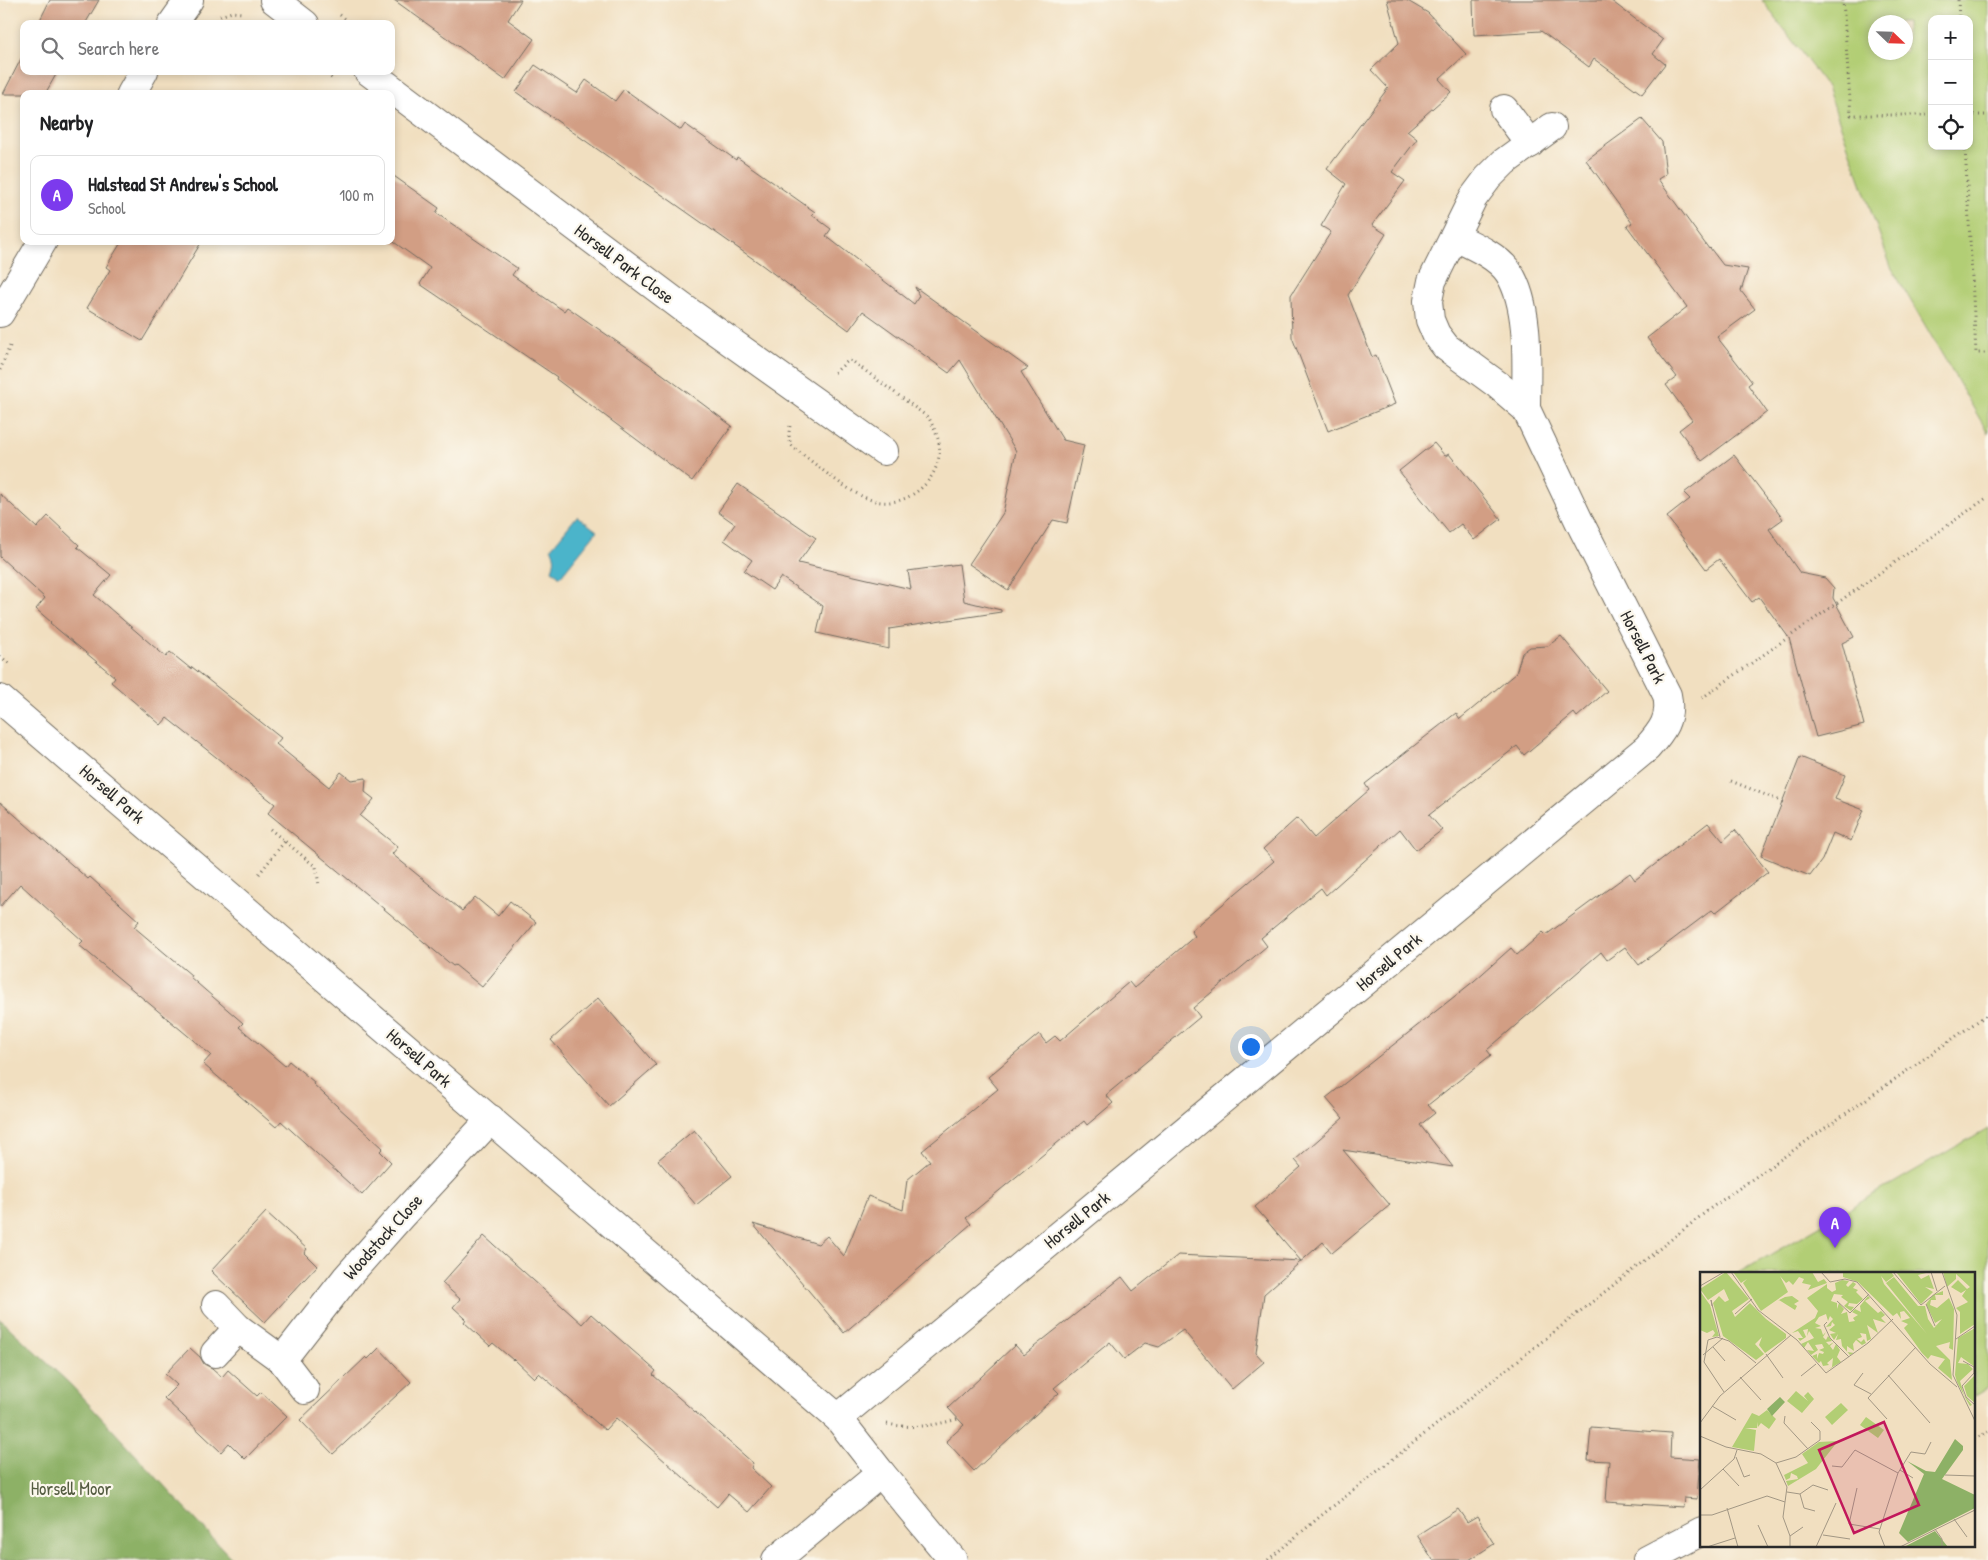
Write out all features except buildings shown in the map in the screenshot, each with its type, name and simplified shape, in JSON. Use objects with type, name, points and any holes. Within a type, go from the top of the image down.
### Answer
[{"type":"street","points":[[175,20],[189,0]]},
{"type":"street","points":[[274,0],[300,20]]},
{"type":"street","points":[[133,90],[142,75]]},
{"type":"street","name":"Horsell Park Close","points":[[373,75],[393,90]]},
{"type":"street","name":"Horsell Park Close","points":[[395,91],[682,308],[884,451]]},
{"type":"street","points":[[1504,109],[1530,144]]},
{"type":"street","name":"Horsell Park","points":[[838,1418],[1647,748],[1659,735],[1666,723],[1670,708],[1667,695],[1580,522],[1526,409],[1498,385],[1446,347],[1436,334],[1430,320],[1428,301],[1432,281],[1473,198],[1488,178],[1504,162],[1552,127]]},
{"type":"street","name":"Horsell Park","points":[[1455,237],[1486,252],[1508,272],[1515,287],[1521,302],[1526,346],[1526,409]]},
{"type":"street","points":[[0,313],[41,245]]},
{"type":"street","name":"Horsell Park","points":[[0,699],[838,1418],[953,1560]]},
{"type":"street","name":"Woodstock Close","points":[[282,1360],[346,1278],[400,1216],[491,1119]]},
{"type":"street","points":[[216,1305],[238,1328],[282,1360],[305,1390]]},
{"type":"street","points":[[215,1353],[238,1328]]},
{"type":"street","points":[[776,1560],[881,1473]]},
{"type":"street","points":[[1647,1560],[1700,1532]]},
{"type":"path","points":[[1843,0],[1851,116],[1928,115]]},
{"type":"path","points":[[1958,0],[1959,15]]},
{"type":"path","points":[[214,19],[232,12],[248,16]]},
{"type":"path","points":[[1973,115],[1988,115]]},
{"type":"path","points":[[1965,150],[1976,353],[1988,353]]},
{"type":"path","points":[[1666,723],[1988,497]]},
{"type":"path","points":[[1731,781],[1783,802]]},
{"type":"path","points":[[270,829],[316,867],[319,885]]},
{"type":"path","points":[[236,901],[285,841]]},
{"type":"path","points":[[1268,1560],[1322,1515],[1711,1208],[1988,1014]]},
{"type":"path","points":[[838,1418],[907,1428],[932,1426],[958,1419]]},
{"type":"path","points":[[1976,1438],[1988,1432]]},
{"type":"green space","points":[[1762,0],[1988,0],[1988,433],[1891,267],[1827,87]]},
{"type":"green space","points":[[1988,1128],[1988,1388],[1976,1395],[1976,1272],[1740,1272]]},
{"type":"green space","name":"Horsell Moor","points":[[0,1319],[70,1384],[233,1560],[0,1560]]},
{"type":"water","points":[[577,516],[597,531],[560,577],[552,570],[554,554],[551,548]]},
{"type":"place","name":"Halstead St Andrew's School","points":[[1835,1248]]}]
